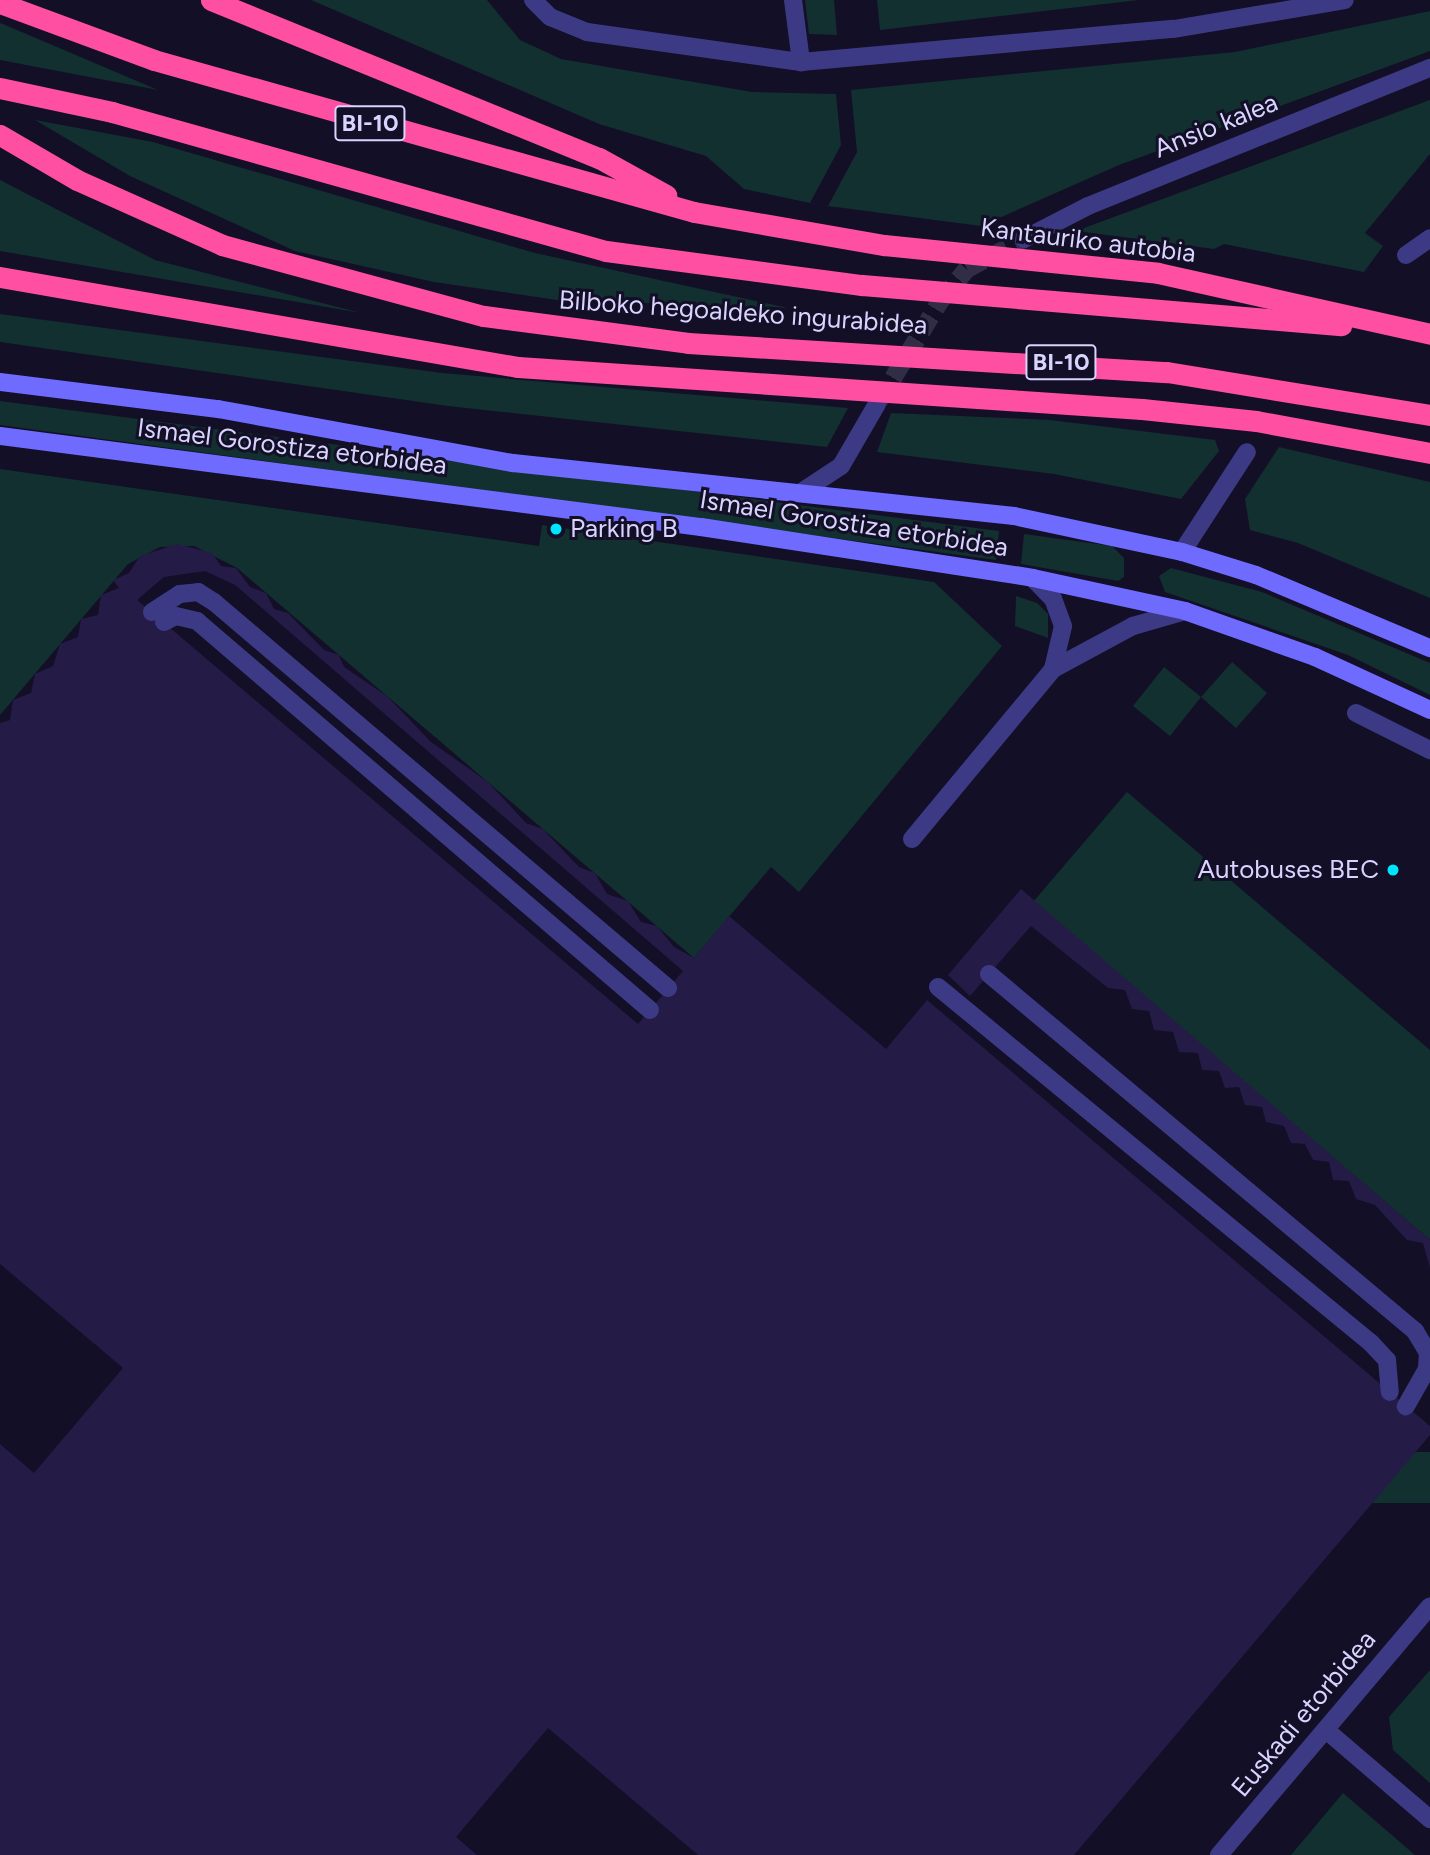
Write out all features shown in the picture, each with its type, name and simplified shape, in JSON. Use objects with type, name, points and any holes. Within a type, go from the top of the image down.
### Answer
[{"type":"highway","points":[[211,0],[600,158],[694,212]]},
{"type":"highway","name":"BI-10","points":[[0,3],[202,75],[694,212]]},
{"type":"highway","points":[[0,88],[112,112],[478,220],[606,251],[740,273],[1425,333]]},
{"type":"highway","name":"Bilboko hegoaldeko ingurabidea","points":[[0,135],[131,207],[301,271],[497,318],[688,342],[1167,372],[1430,415]]},
{"type":"highway","name":"Kantauriko autobia","points":[[694,212],[884,244],[1158,273],[1425,333]]},
{"type":"highway","points":[[0,277],[518,367],[681,382],[1142,409],[1256,421],[1430,453]]},
{"type":"highway","points":[[0,290],[132,300]]},
{"type":"main road","name":"Ismael Gorostiza etorbidea","points":[[0,382],[218,409],[513,463],[1014,516],[1182,552],[1306,594],[1430,648]]},
{"type":"main road","name":"Ismael Gorostiza etorbidea","points":[[0,436],[701,527],[1033,578],[1185,611],[1315,657],[1430,710]]},
{"type":"street","points":[[533,0],[550,17],[587,32],[801,62],[1174,29],[1345,0]]},
{"type":"street","points":[[793,0],[801,62]]},
{"type":"street","name":"Ansio kalea","points":[[1024,239],[1088,206],[1430,68]]},
{"type":"street","points":[[1406,256],[1430,237]]},
{"type":"street","points":[[800,493],[841,467],[877,404]]},
{"type":"street","points":[[1182,552],[1247,452]]},
{"type":"street","points":[[1033,578],[1053,599],[1063,626],[1053,669]]},
{"type":"street","points":[[650,1010],[197,621],[186,616],[158,617],[180,594],[198,592],[214,602],[668,988]]},
{"type":"street","points":[[912,839],[1053,669],[1133,626],[1185,611]]},
{"type":"street","points":[[1356,713],[1430,750]]},
{"type":"street","points":[[989,974],[1415,1331],[1428,1353],[1427,1369],[1406,1406]]},
{"type":"street","points":[[938,987],[1371,1343],[1387,1360],[1390,1392]]},
{"type":"street","name":"Euskadi etorbidea","points":[[1219,1855],[1430,1606]]},
{"type":"street","points":[[1326,1730],[1430,1819]]},
{"type":"green space","points":[[311,0],[487,0],[520,40],[561,59],[752,92],[836,94],[841,145],[810,203],[744,189],[706,156],[599,124]]},
{"type":"green space","points":[[805,0],[834,0],[837,35],[809,34]]},
{"type":"green space","points":[[877,0],[1139,0],[880,30]]},
{"type":"green space","points":[[1430,11],[1430,51],[1119,165],[981,226],[828,206],[857,152],[851,90],[1235,52]]},
{"type":"green space","points":[[0,23],[10,27],[158,90],[0,60]]},
{"type":"green space","points":[[1430,100],[1430,154],[1365,233],[1383,246],[1364,272],[1224,244],[1214,249],[1076,231]]},
{"type":"green space","points":[[35,120],[153,142],[535,253],[788,308],[557,300],[434,282],[295,251],[130,176]]},
{"type":"green space","points":[[0,180],[155,260],[361,313],[0,251]]},
{"type":"green space","points":[[0,314],[442,373],[848,408],[827,447],[448,406],[0,342]]},
{"type":"green space","points":[[0,401],[999,531],[996,560],[0,425]]},
{"type":"green space","points":[[891,413],[1050,420],[1215,440],[1219,451],[1181,499],[1054,474],[877,452]]},
{"type":"green space","points":[[1279,447],[1430,482],[1430,598],[1298,543],[1250,530],[1245,499]]},
{"type":"green space","points":[[0,469],[539,546],[542,525],[934,582],[1002,646],[799,892],[771,867],[694,958],[237,568],[194,546],[160,547],[128,564],[0,715]]},
{"type":"green space","points":[[1024,534],[1112,546],[1124,558],[1124,577],[1118,581],[1021,564]]},
{"type":"green space","points":[[1171,568],[1262,592],[1430,663],[1430,695],[1348,655],[1165,592],[1159,576]]},
{"type":"green space","points":[[1016,596],[1037,603],[1048,614],[1048,638],[1015,626]]},
{"type":"green space","points":[[1232,662],[1267,693],[1236,728],[1201,697]]},
{"type":"green space","points":[[1164,667],[1201,697],[1170,736],[1133,706]]},
{"type":"green space","points":[[1127,792],[1430,1050],[1430,1240],[1033,902]]},
{"type":"green space","points":[[901,1452],[1430,1452],[1430,1503],[901,1503]]},
{"type":"green space","points":[[1430,1670],[1430,1783],[1393,1750],[1389,1717]]},
{"type":"green space","points":[[1343,1793],[1415,1855],[1291,1855]]},
{"type":"building","points":[[177,544],[212,553],[221,566],[236,568],[250,587],[266,593],[274,609],[288,613],[324,650],[339,655],[344,667],[387,696],[431,742],[488,782],[526,823],[543,829],[579,867],[595,873],[607,894],[628,901],[641,922],[657,926],[674,947],[694,958],[729,916],[886,1049],[927,1000],[1430,1426],[1430,1435],[1074,1855],[698,1855],[548,1728],[456,1837],[477,1855],[0,1855],[0,1444],[34,1473],[123,1368],[0,1264],[0,723],[10,720],[13,700],[31,693],[35,674],[53,666],[60,644],[78,637],[81,619],[98,615],[101,595],[119,588],[113,580],[129,573],[140,556]],"holes":[[[205,571],[235,585],[683,971],[638,1024],[137,600],[164,577]]]},
{"type":"building","points":[[1021,889],[1430,1240],[1430,1268],[1423,1243],[1407,1240],[1375,1205],[1356,1199],[1349,1181],[1333,1180],[1329,1162],[1313,1160],[1305,1144],[1291,1143],[1284,1126],[1266,1122],[1262,1107],[1245,1105],[1239,1087],[1225,1088],[1219,1071],[1202,1070],[1198,1053],[1179,1052],[1173,1032],[1154,1030],[1149,1011],[1132,1009],[1125,990],[1108,988],[1031,926],[970,996],[948,975]]},
{"type":"tunnel","points":[[879,401],[941,300],[967,269],[1024,239]]},
{"type":"place","name":"Parking B","points":[[556,529]]},
{"type":"place","name":"Autobuses BEC","points":[[1393,870]]}]
